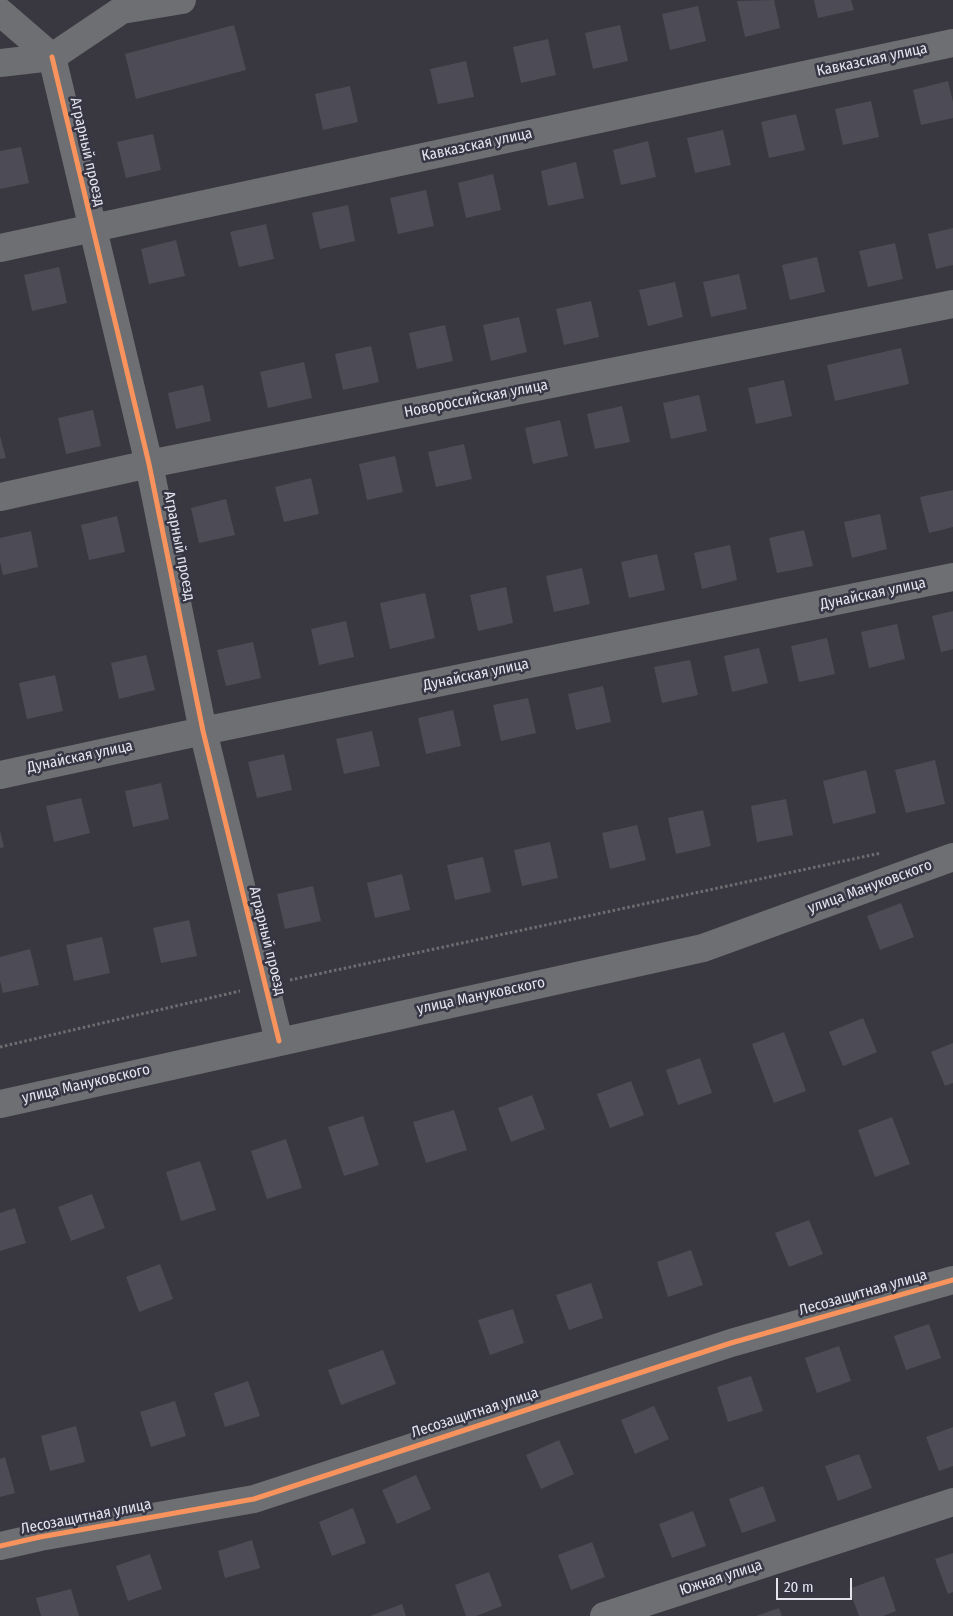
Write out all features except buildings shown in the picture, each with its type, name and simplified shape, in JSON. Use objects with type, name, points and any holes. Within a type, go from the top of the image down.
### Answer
[{"type":"street","points":[[0,63],[52,58],[124,3],[182,0]]},
{"type":"street","points":[[0,12],[52,58]]},
{"type":"street","name":"Кавказская улица","points":[[0,248],[953,43]]},
{"type":"street","name":"Аграрный проезд","points":[[52,58],[149,464],[203,731],[279,1041]]},
{"type":"street","name":"Новороссийская улица","points":[[0,497],[149,464],[953,304]]},
{"type":"street","name":"Дунайская улица","points":[[0,775],[203,731],[953,577]]},
{"type":"street","name":"улица Мануковского","points":[[0,1104],[703,948],[953,857]]},
{"type":"street","name":"Лесозащитная улица","points":[[0,1546],[40,1537],[254,1499],[730,1344],[953,1280]]},
{"type":"street","name":"Южная улица","points":[[604,1616],[953,1502]]},
{"type":"path","points":[[0,1047],[266,985],[885,852]]},
{"type":"cycle path","points":[[52,57],[149,464],[203,731],[279,1041]]},
{"type":"cycle path","points":[[0,1546],[40,1537],[254,1499],[731,1343],[953,1280]]}]
